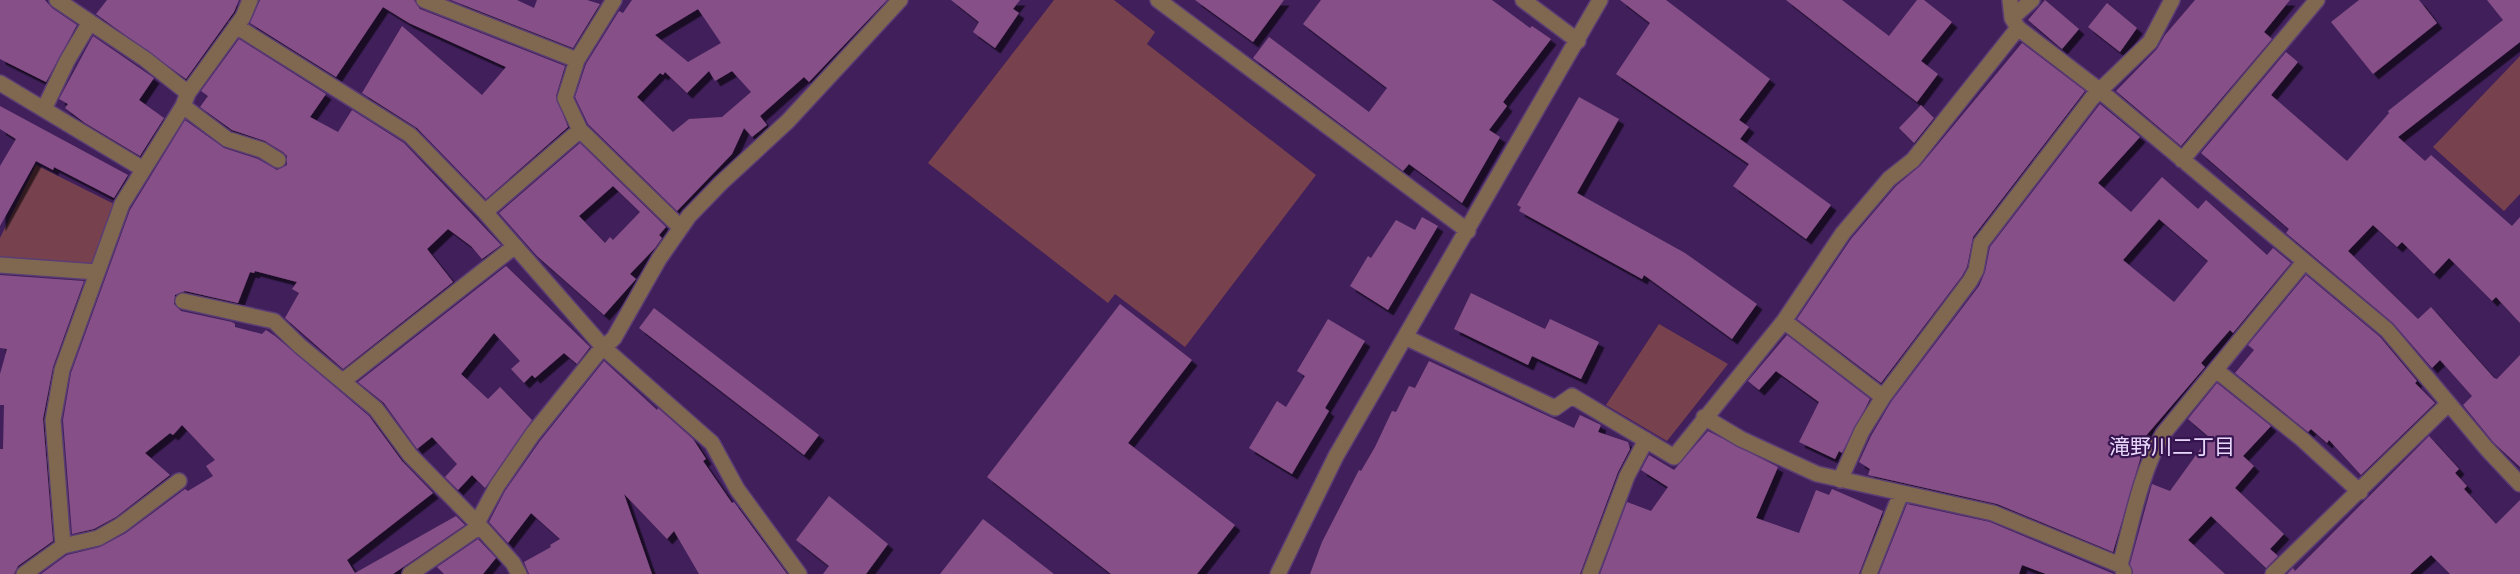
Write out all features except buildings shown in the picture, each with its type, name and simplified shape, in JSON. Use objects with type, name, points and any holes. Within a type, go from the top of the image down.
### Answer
[{"type":"street","points":[[57,0],[145,59],[227,139],[262,150],[278,160]]},
{"type":"street","points":[[63,546],[53,420],[62,370],[122,204],[185,100],[236,26],[250,0]]},
{"type":"street","points":[[424,0],[577,60]]},
{"type":"street","points":[[614,0],[577,60],[565,98],[580,130],[681,227]]},
{"type":"street","points":[[1158,0],[1468,231]]},
{"type":"street","points":[[1523,0],[1578,41]]},
{"type":"street","points":[[1278,574],[1336,456],[1600,0]]},
{"type":"street","points":[[2010,0],[2015,23],[2387,330],[2448,404],[2520,484]]},
{"type":"street","points":[[1405,337],[1555,408],[1572,396],[1674,457],[1704,417],[1784,321],[1842,233],[1888,178],[1913,160],[2032,0]]},
{"type":"street","points":[[1840,480],[1862,431],[1883,397],[1976,270],[1981,243],[2058,139],[2099,90],[2150,42],[2172,0]]},
{"type":"street","points":[[2182,160],[2317,0]]},
{"type":"street","points":[[410,574],[479,524],[497,486],[522,449],[614,338],[659,259],[681,227],[704,200],[789,121],[896,1]]},
{"type":"street","points":[[44,109],[67,61],[90,22]]},
{"type":"street","points":[[236,26],[410,135],[486,212],[604,348],[712,443],[737,489],[799,574]]},
{"type":"street","points":[[0,83],[143,169]]},
{"type":"street","points":[[486,212],[580,130]]},
{"type":"street","points":[[343,381],[515,246]]},
{"type":"street","points":[[1704,417],[1741,439],[1806,469],[1840,480],[1993,513],[2122,570],[2153,451],[2171,423],[2304,262]]},
{"type":"street","points":[[0,265],[97,272]]},
{"type":"street","points":[[183,301],[274,321],[376,409],[410,455],[479,524],[513,563],[519,574]]},
{"type":"street","points":[[1784,321],[1883,397]]},
{"type":"street","points":[[2216,370],[2302,439],[2360,492]]},
{"type":"street","points":[[2273,574],[2360,492],[2448,404]]},
{"type":"street","points":[[1590,574],[1627,476],[1646,440]]},
{"type":"street","points":[[24,574],[63,546],[98,538],[121,525],[179,481]]},
{"type":"street","points":[[1869,574],[1901,493]]},
{"type":"shaded area","points":[[1054,0],[1114,0],[1155,32],[1147,44],[1316,175],[1185,347],[1115,294],[1108,303],[928,163]]},
{"type":"shaded area","points":[[2520,56],[2520,194],[2504,211],[2433,147]]},
{"type":"shaded area","points":[[36,165],[116,205],[96,260],[87,266],[0,257],[0,238]]},
{"type":"shaded area","points":[[1659,324],[1728,364],[1667,441],[1606,405]]},
{"type":"district","name":"滝野川二丁目","points":[[2172,447]]}]
